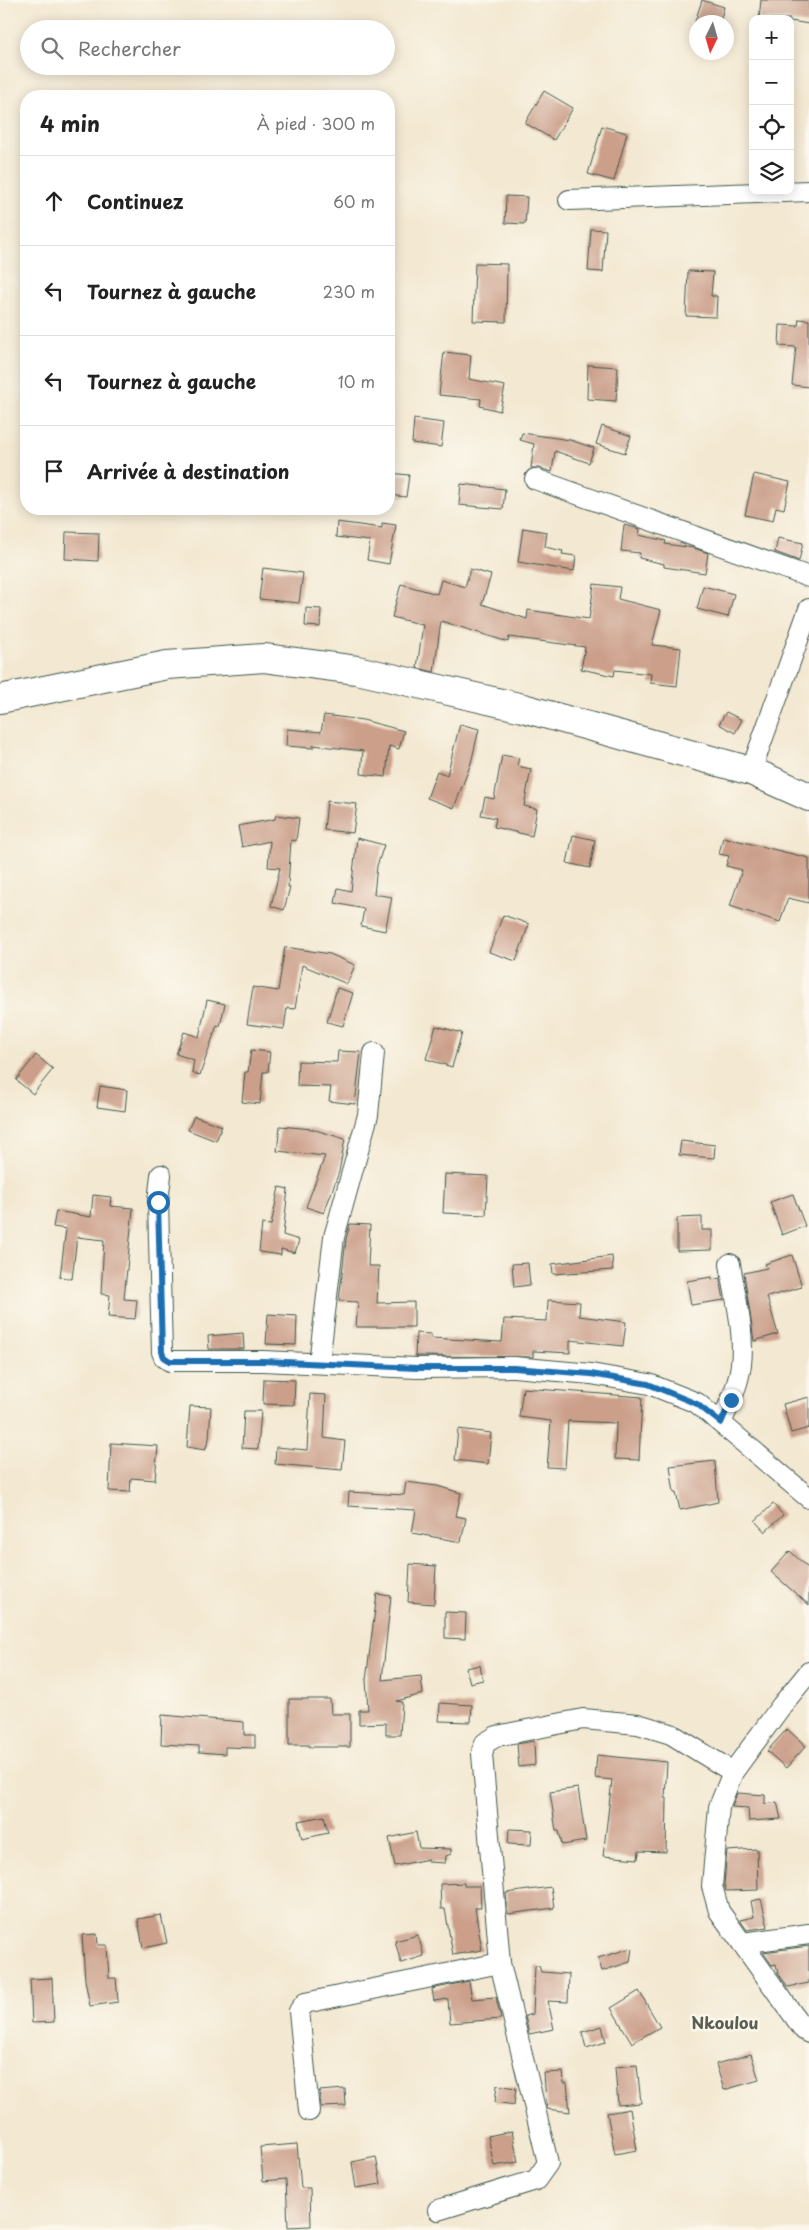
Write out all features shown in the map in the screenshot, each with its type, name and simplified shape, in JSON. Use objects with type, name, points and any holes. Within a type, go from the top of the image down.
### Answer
[{"type":"street","points":[[569,200],[809,191]]},
{"type":"street","points":[[535,479],[809,578]]},
{"type":"street","points":[[751,771],[809,609]]},
{"type":"street","points":[[0,699],[167,665],[264,658],[357,670],[513,706],[751,771],[809,797]]},
{"type":"street","points":[[319,1363],[334,1237],[368,1115],[374,1053]]},
{"type":"street","points":[[161,1175],[158,1202],[162,1352],[164,1357],[170,1361],[319,1363],[417,1368],[514,1368],[591,1374],[648,1384],[697,1404],[809,1498]]},
{"type":"street","points":[[721,1423],[731,1400],[741,1365],[740,1325],[730,1264]]},
{"type":"street","points":[[809,1672],[782,1705],[733,1772],[719,1807],[712,1886],[719,1912],[804,2030],[809,2033]]},
{"type":"street","points":[[438,2210],[536,2180],[548,2163],[500,1963],[482,1754],[485,1743],[497,1736],[584,1719],[638,1724],[671,1734],[733,1772]]},
{"type":"street","points":[[742,1943],[809,1934]]},
{"type":"street","points":[[308,2111],[299,2010],[305,2003],[500,1963]]},
{"type":"building","points":[[702,0],[724,7],[722,15],[697,15]]},
{"type":"building","points":[[761,0],[809,0],[809,24],[794,22],[794,15],[759,15]]},
{"type":"building","points":[[544,91],[573,108],[554,140],[525,123]]},
{"type":"building","points":[[602,126],[627,133],[614,181],[588,174]]},
{"type":"building","points":[[506,196],[527,197],[525,224],[505,223]]},
{"type":"building","points":[[591,229],[606,230],[603,272],[588,271]]},
{"type":"building","points":[[475,263],[507,264],[506,322],[473,321]]},
{"type":"building","points":[[688,271],[713,272],[711,296],[717,296],[716,317],[686,316]]},
{"type":"building","points":[[799,319],[809,320],[809,387],[792,385],[796,347],[779,346],[780,325],[798,326]]},
{"type":"building","points":[[444,352],[471,355],[469,379],[505,386],[500,411],[480,406],[481,399],[439,395]]},
{"type":"building","points":[[588,365],[618,367],[616,401],[587,399]]},
{"type":"building","points":[[414,419],[444,423],[441,447],[412,443]]},
{"type":"building","points":[[602,426],[631,436],[625,453],[596,444]]},
{"type":"building","points":[[522,433],[570,440],[594,448],[589,463],[555,451],[552,472],[531,468],[534,444],[520,440]]},
{"type":"building","points":[[395,474],[409,475],[406,497],[395,496]]},
{"type":"building","points":[[754,474],[790,482],[784,509],[776,507],[773,521],[745,515]]},
{"type":"building","points":[[461,484],[505,489],[503,509],[459,505]]},
{"type":"building","points":[[337,522],[382,528],[382,523],[396,525],[389,564],[367,560],[370,541],[336,537]]},
{"type":"building","points":[[624,525],[640,529],[639,535],[666,541],[665,544],[694,548],[708,553],[705,573],[664,567],[664,564],[639,558],[640,553],[621,551]]},
{"type":"building","points":[[523,528],[547,532],[545,547],[563,551],[562,554],[576,556],[574,571],[518,562]]},
{"type":"building","points":[[66,532],[99,533],[98,561],[65,559]]},
{"type":"building","points":[[778,538],[803,543],[799,561],[775,552]]},
{"type":"building","points":[[263,568],[303,573],[299,603],[259,599]]},
{"type":"building","points":[[470,569],[491,575],[482,604],[527,619],[528,610],[589,619],[594,584],[620,587],[618,599],[661,610],[652,645],[681,648],[677,686],[650,683],[651,674],[615,670],[614,676],[581,669],[585,647],[509,637],[508,642],[441,621],[434,672],[417,668],[423,625],[392,617],[401,584],[437,594],[441,580],[465,587]]},
{"type":"building","points":[[703,586],[734,594],[728,617],[697,609]]},
{"type":"building","points":[[306,608],[321,609],[320,627],[305,626]]},
{"type":"building","points":[[726,712],[742,720],[735,733],[719,724]]},
{"type":"building","points":[[324,715],[363,720],[404,731],[399,749],[389,746],[386,777],[361,774],[363,751],[313,745],[313,748],[286,746],[287,729],[321,732]]},
{"type":"building","points":[[460,724],[479,729],[471,763],[454,808],[427,798],[437,771],[447,775]]},
{"type":"building","points":[[502,755],[519,758],[517,766],[531,769],[524,806],[537,809],[532,836],[494,827],[496,818],[481,815],[485,797],[494,799]]},
{"type":"building","points":[[327,801],[357,804],[353,833],[324,830]]},
{"type":"building","points":[[276,815],[299,818],[296,841],[291,840],[288,887],[290,887],[284,910],[271,906],[280,868],[268,867],[270,841],[242,847],[238,826],[275,819]]},
{"type":"building","points":[[573,835],[595,840],[590,868],[567,863]]},
{"type":"building","points":[[723,837],[809,858],[809,903],[788,898],[780,922],[730,906],[742,870],[726,866],[729,856],[719,854]]},
{"type":"building","points":[[357,838],[384,845],[377,866],[374,894],[392,897],[385,931],[361,926],[364,909],[335,903],[338,888],[351,891]]},
{"type":"building","points":[[503,915],[529,924],[516,961],[489,952]]},
{"type":"building","points":[[285,947],[330,954],[355,965],[347,984],[302,965],[295,1009],[287,1008],[284,1029],[247,1024],[253,987],[278,991]]},
{"type":"building","points":[[337,988],[353,993],[343,1026],[327,1022]]},
{"type":"building","points":[[207,1000],[225,1004],[220,1026],[217,1025],[200,1075],[192,1073],[194,1060],[176,1054],[184,1032],[199,1037]]},
{"type":"building","points":[[436,1026],[462,1033],[452,1067],[426,1059]]},
{"type":"building","points":[[251,1050],[270,1052],[268,1072],[263,1072],[260,1104],[242,1102],[245,1072],[248,1072]]},
{"type":"building","points":[[338,1051],[361,1052],[355,1104],[329,1101],[331,1087],[297,1086],[298,1061],[337,1062]]},
{"type":"building","points":[[36,1055],[53,1069],[33,1094],[16,1080]]},
{"type":"building","points":[[100,1086],[127,1090],[125,1111],[97,1107]]},
{"type":"building","points":[[194,1116],[222,1126],[216,1141],[188,1130]]},
{"type":"building","points":[[280,1126],[312,1129],[345,1139],[339,1172],[324,1213],[306,1207],[325,1156],[277,1151]]},
{"type":"building","points":[[681,1141],[715,1145],[714,1158],[679,1155]]},
{"type":"building","points":[[445,1174],[488,1176],[486,1215],[443,1213]]},
{"type":"building","points":[[279,1187],[288,1189],[283,1235],[299,1240],[295,1253],[281,1249],[281,1255],[259,1252],[262,1224],[271,1225]]},
{"type":"building","points":[[793,1194],[805,1226],[782,1235],[770,1202]]},
{"type":"building","points":[[93,1195],[111,1197],[110,1206],[133,1208],[124,1299],[137,1300],[135,1319],[108,1317],[110,1295],[101,1294],[104,1240],[77,1237],[72,1279],[60,1277],[66,1229],[53,1227],[56,1211],[91,1217]]},
{"type":"building","points":[[702,1217],[702,1230],[712,1230],[712,1250],[677,1251],[677,1218]]},
{"type":"building","points":[[350,1224],[370,1225],[368,1266],[379,1266],[377,1303],[414,1302],[414,1327],[356,1327],[358,1302],[339,1301],[346,1239]]},
{"type":"building","points":[[792,1255],[802,1287],[767,1297],[778,1334],[754,1341],[744,1273],[767,1268],[765,1264]]},
{"type":"building","points":[[612,1256],[613,1270],[553,1274],[552,1264]]},
{"type":"building","points":[[528,1263],[530,1285],[514,1287],[512,1264]]},
{"type":"building","points":[[712,1277],[712,1280],[720,1278],[724,1300],[691,1305],[687,1281]]},
{"type":"building","points":[[548,1300],[580,1302],[579,1316],[626,1322],[623,1346],[570,1340],[570,1353],[533,1351],[533,1357],[415,1356],[416,1333],[431,1334],[431,1338],[502,1342],[504,1319],[547,1321]]},
{"type":"building","points":[[268,1314],[297,1316],[296,1345],[266,1344]]},
{"type":"building","points":[[243,1333],[244,1349],[209,1349],[208,1336]]},
{"type":"building","points":[[264,1379],[295,1380],[294,1405],[263,1404]]},
{"type":"building","points":[[523,1388],[642,1397],[639,1460],[615,1459],[616,1423],[568,1421],[565,1468],[547,1467],[551,1421],[519,1417]]},
{"type":"building","points":[[310,1394],[326,1395],[324,1438],[345,1441],[342,1470],[275,1464],[276,1447],[307,1450]]},
{"type":"building","points":[[809,1397],[809,1428],[791,1433],[783,1404]]},
{"type":"building","points":[[190,1406],[211,1407],[209,1439],[205,1450],[187,1447]]},
{"type":"building","points":[[244,1411],[261,1411],[258,1449],[242,1448]]},
{"type":"building","points":[[458,1429],[491,1433],[488,1464],[455,1460]]},
{"type":"building","points":[[111,1443],[158,1446],[155,1480],[131,1478],[130,1492],[109,1491]]},
{"type":"building","points":[[715,1461],[718,1502],[680,1510],[676,1493],[674,1493],[670,1466]]},
{"type":"building","points":[[406,1482],[437,1486],[461,1493],[456,1516],[466,1518],[461,1542],[412,1533],[416,1510],[348,1506],[349,1492],[404,1495]]},
{"type":"building","points":[[773,1504],[783,1515],[765,1532],[755,1521]]},
{"type":"building","points":[[790,1551],[809,1569],[809,1605],[771,1572]]},
{"type":"building","points":[[410,1564],[436,1566],[434,1604],[408,1602]]},
{"type":"building","points":[[377,1594],[391,1596],[382,1680],[421,1676],[423,1694],[396,1701],[402,1702],[400,1735],[386,1735],[386,1723],[359,1724],[359,1710],[368,1710],[366,1680]]},
{"type":"building","points":[[445,1612],[466,1613],[465,1639],[445,1638]]},
{"type":"building","points":[[480,1665],[483,1680],[470,1683],[466,1668]]},
{"type":"building","points":[[289,1699],[330,1699],[331,1714],[350,1714],[350,1747],[289,1745]]},
{"type":"building","points":[[440,1703],[472,1705],[471,1722],[439,1721]]},
{"type":"building","points":[[162,1715],[244,1722],[244,1735],[255,1735],[255,1748],[225,1747],[225,1754],[199,1752],[199,1746],[161,1744]]},
{"type":"building","points":[[787,1729],[806,1746],[786,1768],[767,1751]]},
{"type":"building","points":[[534,1741],[535,1765],[519,1767],[517,1744]]},
{"type":"building","points":[[597,1755],[667,1762],[665,1798],[667,1798],[666,1852],[639,1851],[638,1859],[603,1856],[612,1780],[595,1778]]},
{"type":"building","points":[[578,1788],[586,1841],[562,1845],[559,1831],[556,1831],[550,1792]]},
{"type":"building","points":[[737,1793],[765,1795],[765,1804],[777,1802],[781,1819],[749,1821],[748,1808],[732,1807]]},
{"type":"building","points":[[324,1816],[328,1833],[302,1839],[298,1821]]},
{"type":"building","points":[[509,1829],[532,1830],[531,1845],[508,1844]]},
{"type":"building","points":[[416,1832],[419,1848],[451,1849],[451,1854],[446,1856],[445,1863],[428,1862],[428,1859],[395,1866],[389,1838]]},
{"type":"building","points":[[757,1849],[758,1890],[726,1891],[724,1884],[727,1851]]},
{"type":"building","points":[[464,1883],[464,1886],[480,1886],[481,1908],[475,1908],[482,1950],[453,1955],[445,1909],[441,1909],[440,1884]]},
{"type":"building","points":[[551,1887],[554,1908],[508,1914],[506,1893]]},
{"type":"building","points":[[761,1899],[768,1927],[747,1930],[740,1920],[754,1917],[751,1901]]},
{"type":"building","points":[[161,1915],[167,1943],[143,1948],[138,1919]]},
{"type":"building","points":[[97,1934],[98,1945],[107,1945],[109,1978],[116,1978],[118,2002],[90,2006],[85,1980],[82,1935]]},
{"type":"building","points":[[418,1935],[424,1956],[401,1963],[395,1941]]},
{"type":"building","points":[[809,1946],[809,1983],[788,1987],[778,1973],[776,1964],[772,1965],[763,1952]]},
{"type":"building","points":[[632,1948],[630,1962],[602,1971],[598,1958]]},
{"type":"building","points":[[535,1966],[539,1966],[541,1972],[569,1974],[568,2002],[548,2001],[554,2029],[529,2034],[525,2016],[533,2014]]},
{"type":"building","points":[[52,1978],[54,2022],[32,2023],[30,1979]]},
{"type":"building","points":[[469,1981],[472,1999],[496,1997],[501,2019],[450,2023],[448,1999],[434,2001],[432,1989]]},
{"type":"building","points":[[639,1991],[660,2027],[632,2043],[611,2008]]},
{"type":"building","points":[[602,2026],[606,2042],[586,2048],[582,2032]]},
{"type":"building","points":[[751,2054],[759,2080],[724,2090],[716,2064]]},
{"type":"building","points":[[637,2065],[641,2103],[618,2105],[615,2067]]},
{"type":"building","points":[[563,2072],[564,2083],[567,2083],[570,2112],[547,2109],[544,2073]]},
{"type":"building","points":[[497,2085],[516,2088],[514,2105],[495,2102]]},
{"type":"building","points":[[345,2089],[346,2106],[321,2107],[319,2091]]},
{"type":"building","points":[[630,2109],[637,2150],[615,2154],[607,2113]]},
{"type":"building","points":[[512,2131],[518,2162],[494,2166],[488,2136]]},
{"type":"building","points":[[297,2144],[301,2188],[310,2188],[311,2226],[288,2227],[286,2179],[263,2181],[260,2147]]},
{"type":"building","points":[[376,2157],[381,2184],[356,2188],[352,2162]]},
{"type":"district","name":"Nkoulou","points":[[725,2023]]},
{"type":"route","points":[[158,1202],[162,1352],[164,1357],[170,1361],[263,1361],[417,1368],[514,1368],[591,1374],[648,1384],[697,1404],[721,1423],[731,1400]]}]
